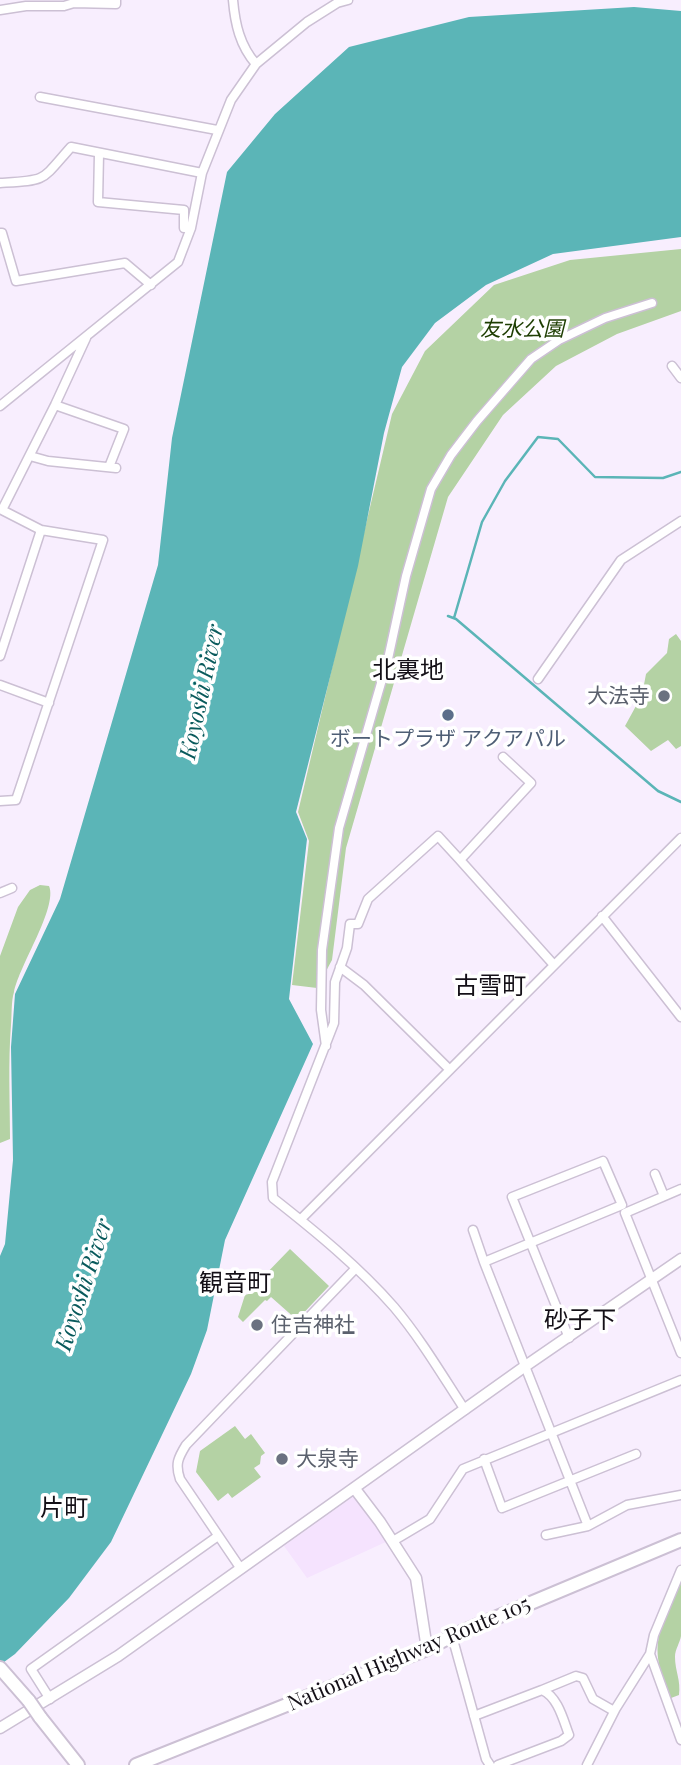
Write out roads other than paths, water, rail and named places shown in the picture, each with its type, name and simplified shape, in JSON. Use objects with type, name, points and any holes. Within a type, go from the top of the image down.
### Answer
[{"type":"highway","name":"National Highway Route 105","points":[[136,1765],[427,1649],[681,1540]]},
{"type":"highway","points":[[4,1673],[78,1765]]},
{"type":"street","points":[[0,10],[25,3],[107,5],[116,4],[116,0]]},
{"type":"street","points":[[233,0],[240,39],[247,54],[256,64]]},
{"type":"street","points":[[0,406],[178,262],[191,228],[202,173],[231,100],[256,64],[307,22],[337,3],[348,0]]},
{"type":"street","points":[[40,97],[217,130]]},
{"type":"street","points":[[0,183],[38,181],[49,173],[71,147],[202,173]]},
{"type":"street","points":[[99,154],[98,202],[184,211],[184,228],[191,228]]},
{"type":"street","points":[[0,233],[16,281],[125,263],[151,285]]},
{"type":"street","points":[[326,1046],[321,1010],[322,950],[339,828],[388,659],[406,576],[431,489],[451,455],[477,421],[531,359],[559,340],[605,318],[652,303]]},
{"type":"street","points":[[0,801],[16,800],[103,540],[41,530],[2,510],[87,335]]},
{"type":"street","points":[[672,366],[681,378]]},
{"type":"street","points":[[30,456],[48,461],[113,468],[124,429],[55,405]]},
{"type":"street","points":[[538,680],[621,560],[681,521]]},
{"type":"street","points":[[0,656],[2,643],[41,530]]},
{"type":"street","points":[[0,685],[49,703]]},
{"type":"street","points":[[460,860],[531,783],[503,757]]},
{"type":"street","points":[[465,1410],[393,1306],[301,1219],[274,1198],[272,1182],[334,1023],[335,982],[347,948],[350,924],[358,924],[368,899],[438,836],[554,965]]},
{"type":"street","points":[[301,1219],[681,838]]},
{"type":"street","points":[[0,893],[12,888]]},
{"type":"street","points":[[602,916],[681,1017]]},
{"type":"street","points":[[340,967],[364,985],[449,1069]]},
{"type":"street","points":[[484,1262],[531,1244],[622,1205],[603,1161],[512,1197],[531,1244],[569,1338]]},
{"type":"street","points":[[655,1174],[664,1196]]},
{"type":"street","points":[[681,1189],[625,1213],[681,1353]]},
{"type":"street","points":[[472,1230],[589,1526]]},
{"type":"street","points":[[0,1728],[118,1656],[524,1367],[681,1259]]},
{"type":"street","points":[[241,1569],[180,1479],[176,1467],[178,1457],[355,1269]]},
{"type":"street","points":[[393,1541],[430,1519],[463,1469],[681,1380]]},
{"type":"street","points":[[484,1459],[502,1508],[636,1454]]},
{"type":"street","points":[[355,1489],[416,1578],[427,1649]]},
{"type":"street","points":[[546,1535],[589,1526],[627,1505],[681,1495]]},
{"type":"street","points":[[50,1699],[31,1669],[218,1536]]},
{"type":"street","points":[[587,1765],[614,1711],[650,1654],[654,1636],[681,1570]]},
{"type":"street","points":[[452,1636],[486,1759],[491,1765]]},
{"type":"street","points":[[650,1654],[681,1740]]},
{"type":"street","points":[[474,1716],[576,1676],[583,1678],[593,1699],[614,1711]]},
{"type":"street","points":[[498,1765],[561,1741],[569,1734],[560,1710],[549,1693],[542,1690]]},
{"type":"water","name":"Koyoshi River","points":[[634,7],[681,11],[681,237],[553,254],[486,285],[435,323],[402,367],[384,433],[358,566],[296,812],[307,839],[289,999],[313,1044],[225,1240],[207,1330],[191,1374],[111,1542],[69,1598],[15,1654],[0,1665],[0,1256],[5,1244],[13,1160],[11,1047],[15,994],[60,899],[158,565],[172,438],[227,172],[275,114],[349,47],[469,17]]},
{"type":"waterway","points":[[454,618],[482,522],[505,481],[538,437],[558,439],[595,477],[663,478],[681,472]]},
{"type":"waterway","points":[[448,616],[456,619],[658,791],[681,802]]},
{"type":"place","name":"大法寺","points":[[664,696]]},
{"type":"place","name":"ボートプラザ アクアパル","points":[[448,715]]},
{"type":"place","name":"住吉神社","points":[[257,1325]]},
{"type":"place","name":"大泉寺","points":[[282,1459]]},
{"type":"district","name":"北裏地","points":[[408,671]]},
{"type":"district","name":"古雪町","points":[[490,987]]},
{"type":"district","name":"観音町","points":[[235,1284]]},
{"type":"district","name":"砂子下","points":[[580,1321]]},
{"type":"district","name":"片町","points":[[64,1509]]},
{"type":"park label","name":"友水公園","points":[[522,329]]}]
